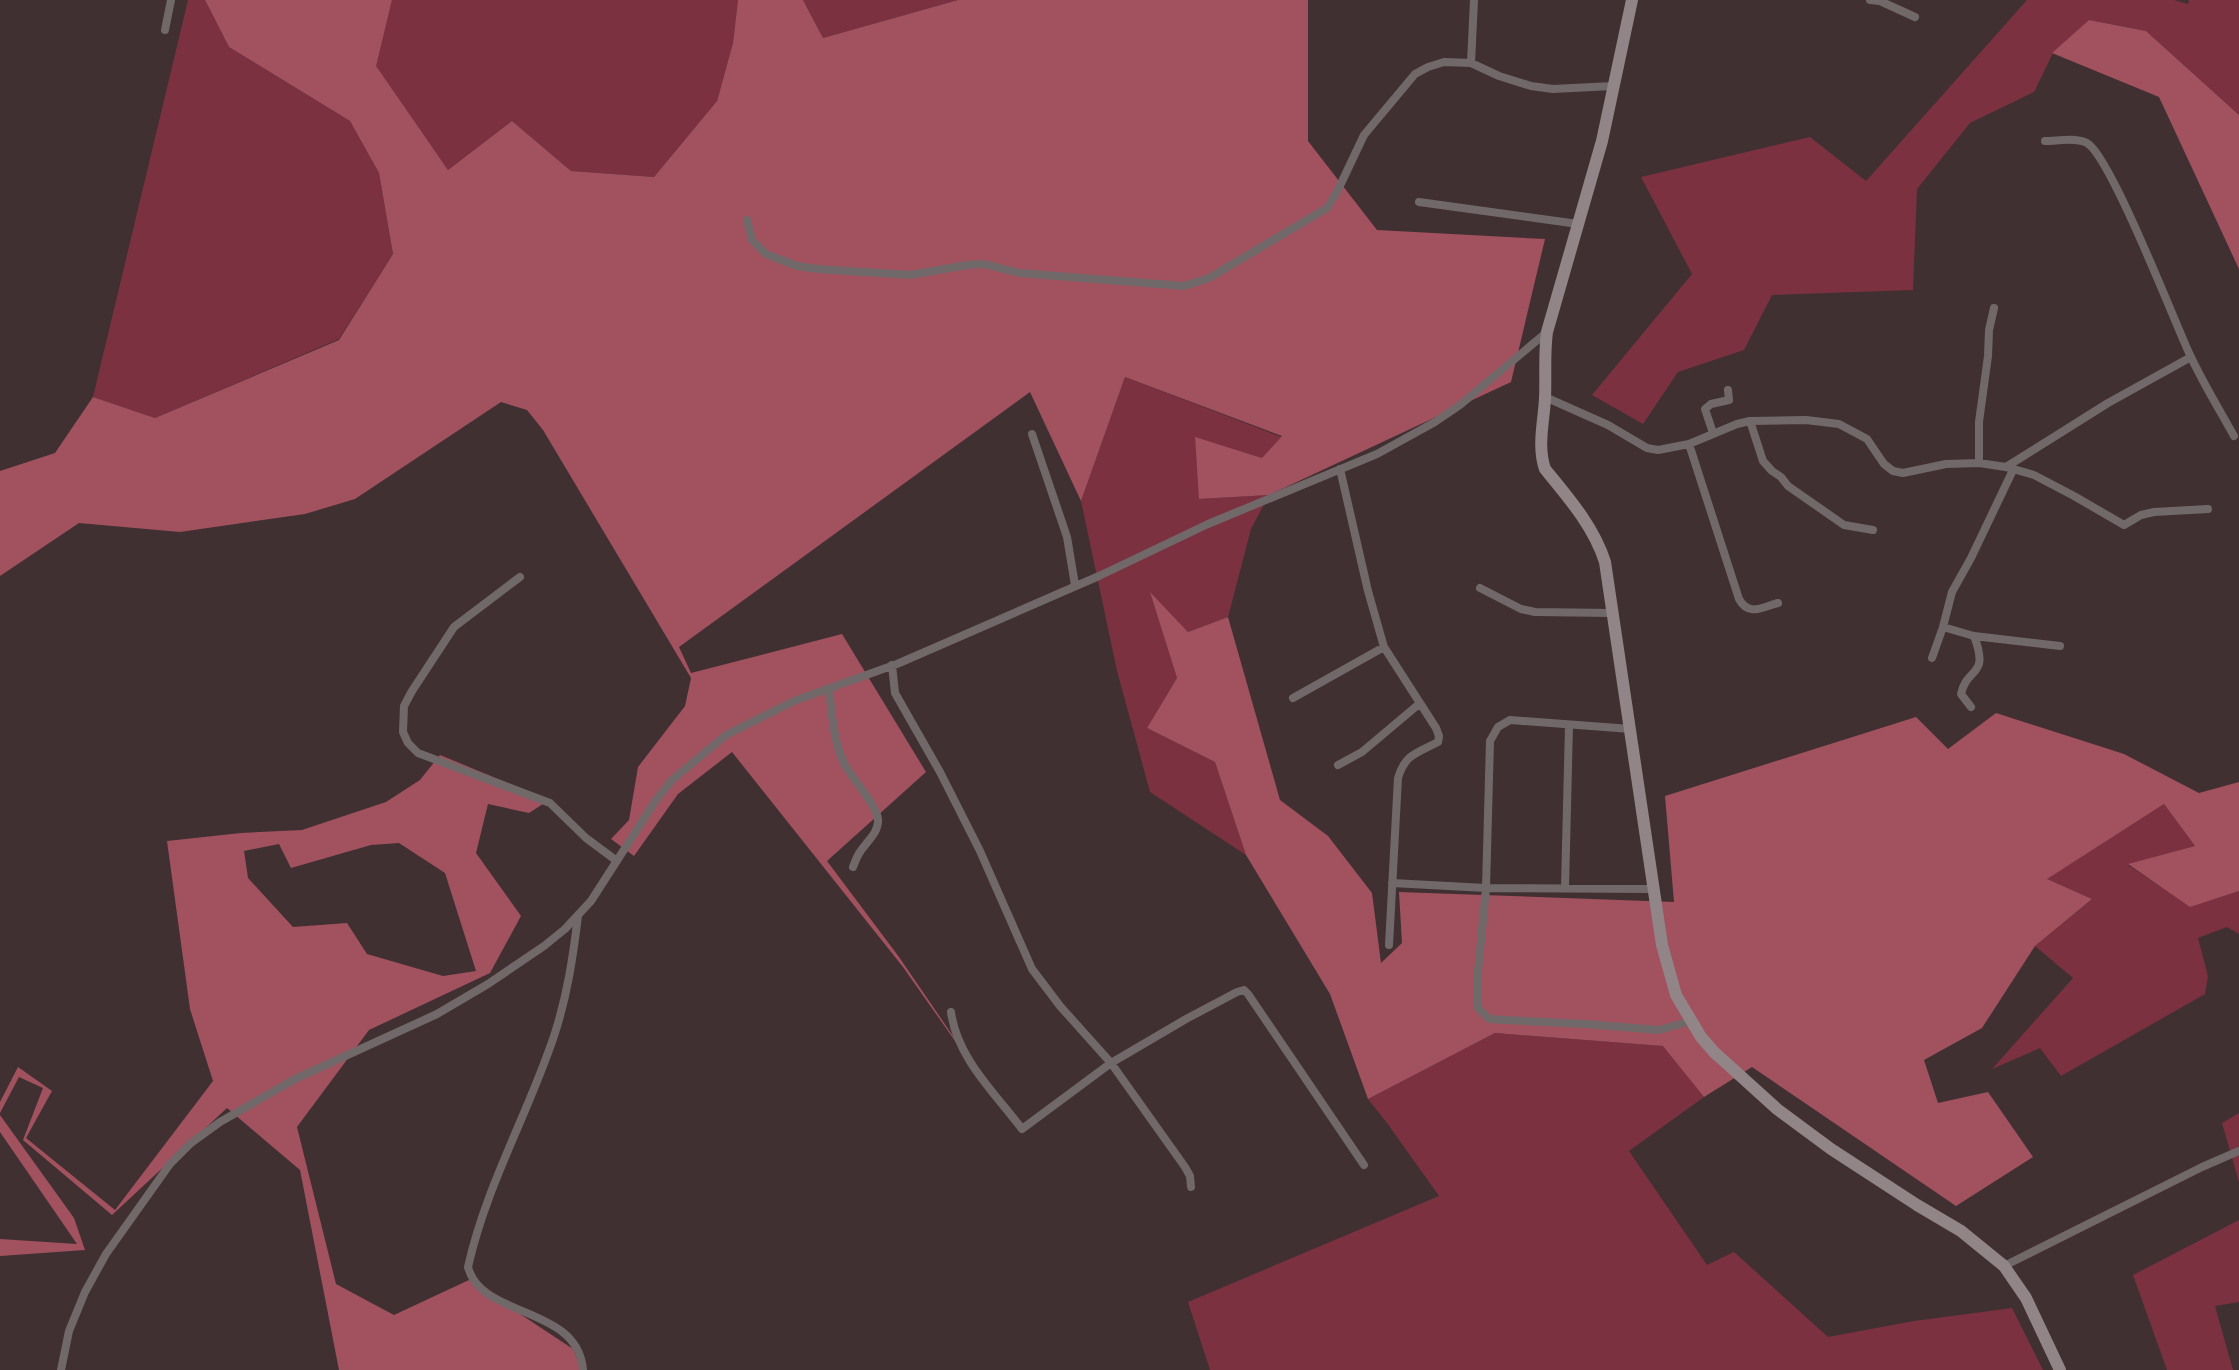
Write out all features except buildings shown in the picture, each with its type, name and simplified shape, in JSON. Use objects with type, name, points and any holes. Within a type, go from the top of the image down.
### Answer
[{"type":"street","points":[[165,30],[171,0]]},
{"type":"street","points":[[1471,63],[1474,0]]},
{"type":"street","points":[[1632,0],[1602,141],[1547,332],[1541,457],[1545,469],[1601,549],[1608,575],[1662,945],[1676,995],[1714,1052],[1777,1109],[1841,1156],[1961,1231],[2004,1266],[2026,1298],[2060,1370]]},
{"type":"street","points":[[1870,0],[1880,1],[1915,17]]},
{"type":"street","points":[[747,220],[752,240],[766,254],[797,266],[818,270],[910,275],[984,264],[1019,273],[1184,286],[1209,278],[1322,212],[1334,197],[1364,135],[1415,74],[1428,67],[1444,62],[1471,63],[1499,76],[1531,86],[1553,89],[1613,86]]},
{"type":"street","points":[[2045,141],[2079,141],[2088,144],[2097,154],[2119,192],[2191,357],[2234,436]]},
{"type":"street","points":[[1419,202],[1578,224]]},
{"type":"street","points":[[1979,463],[1979,422],[1989,330],[1994,309]]},
{"type":"street","points":[[61,1370],[69,1331],[85,1292],[106,1254],[157,1180],[191,1143],[220,1122],[295,1079],[406,1030],[462,999],[544,946],[591,901],[656,800],[672,780],[711,745],[760,716],[892,665],[1099,576],[1208,524],[1377,454],[1436,422],[1460,405],[1547,332]]},
{"type":"street","points":[[1932,658],[1952,592],[1971,558],[2009,468],[2108,402],[2191,357]]},
{"type":"street","points":[[1713,433],[1705,409],[1711,404],[1729,400],[1728,390]]},
{"type":"street","points":[[1545,397],[1658,450],[1689,444],[1750,421],[1806,420],[1839,424],[1867,439],[1884,464],[1893,471],[1903,473],[1946,464],[1979,463],[2009,468],[2034,475],[2124,526],[2141,515],[2154,512],[2208,509]]},
{"type":"street","points":[[1750,421],[1763,461],[1782,477],[1788,486],[1843,525],[1873,530]]},
{"type":"street","points":[[1032,434],[1067,537],[1076,585]]},
{"type":"street","points":[[1689,444],[1739,599],[1743,606],[1751,610],[1778,603]]},
{"type":"street","points":[[1340,468],[1368,591],[1384,647],[1436,728],[1438,736],[1438,742],[1409,757],[1402,764],[1398,778],[1388,945]]},
{"type":"street","points":[[520,577],[454,627],[404,706],[403,732],[408,743],[418,753],[550,803],[586,838],[617,862]]},
{"type":"street","points":[[1480,588],[1521,608],[1535,611],[1612,613]]},
{"type":"street","points":[[1943,627],[1974,636],[2060,646]]},
{"type":"street","points":[[1971,707],[1961,694],[1962,687],[1975,673],[1981,660],[1974,636]]},
{"type":"street","points":[[1293,698],[1384,647]]},
{"type":"street","points":[[892,665],[895,693],[940,772],[980,851],[1032,970],[1111,1063],[1185,1167],[1190,1176],[1191,1187]]},
{"type":"street","points":[[829,688],[834,733],[841,755],[876,813],[878,822],[870,841],[859,852],[853,867]]},
{"type":"street","points":[[1338,765],[1362,752],[1419,704]]},
{"type":"street","points":[[1631,729],[1510,720],[1498,727],[1490,741],[1486,888],[1477,1007],[1489,1019],[1659,1030],[1691,1021]]},
{"type":"street","points":[[1565,887],[1569,726]]},
{"type":"street","points":[[1392,883],[1486,888],[1653,889]]},
{"type":"street","points":[[578,916],[567,991],[554,1037],[496,1181],[468,1267],[480,1290],[555,1327],[572,1340],[579,1352],[583,1370]]},
{"type":"street","points":[[950,1012],[953,1030],[963,1051],[1022,1129],[1111,1063],[1186,1019],[1244,990],[1364,1165]]},
{"type":"street","points":[[2004,1266],[2239,1151]]},
{"type":"shaded area","points":[[188,0],[205,0],[229,47],[350,121],[379,173],[393,254],[339,339],[155,418],[93,397]]},
{"type":"shaded area","points":[[205,0],[392,0],[376,66],[448,170],[512,121],[571,171],[654,177],[717,101],[733,43],[738,0],[803,0],[823,38],[958,0],[1308,0],[1308,141],[1377,230],[1545,239],[1511,382],[1269,495],[1199,499],[1195,437],[1262,458],[1282,436],[1125,377],[1081,501],[1030,392],[679,647],[691,673],[842,634],[926,772],[827,861],[899,957],[998,1102],[903,967],[732,752],[678,794],[634,856],[611,839],[629,820],[638,767],[685,706],[691,678],[543,430],[527,410],[501,402],[355,499],[305,514],[180,532],[79,523],[0,576],[0,471],[55,453],[93,397],[155,418],[339,340],[393,254],[379,173],[350,121],[229,47]]},
{"type":"shaded area","points":[[392,0],[738,0],[733,43],[717,101],[654,177],[571,171],[512,121],[448,170],[375,66]]},
{"type":"shaded area","points":[[803,0],[958,0],[823,38]]},
{"type":"shaded area","points":[[2027,0],[2174,0],[2188,4],[2189,0],[2239,0],[2239,115],[2146,31],[2089,20],[2053,53],[2034,92],[1970,123],[1917,189],[1913,290],[1772,295],[1744,350],[1678,372],[1643,424],[1592,395],[1692,274],[1641,177],[1810,137],[1866,181]]},
{"type":"shaded area","points":[[2089,20],[2146,31],[2239,115],[2239,269],[2159,97],[2052,53]]},
{"type":"shaded area","points":[[1125,377],[1282,437],[1262,458],[1195,438],[1200,499],[1269,495],[1251,529],[1228,617],[1188,632],[1151,594],[1177,678],[1147,728],[1215,762],[1246,855],[1150,792],[1117,671],[1081,501]]},
{"type":"shaded area","points":[[1150,592],[1188,632],[1228,617],[1280,800],[1328,836],[1372,893],[1381,963],[1402,943],[1399,892],[1674,902],[1665,796],[1916,717],[1948,749],[1996,713],[2124,754],[2199,793],[2239,782],[2239,891],[2190,907],[2128,864],[2195,846],[2164,804],[2047,879],[2092,899],[2035,946],[1982,1028],[1924,1060],[1938,1103],[1988,1092],[2033,1157],[1956,1206],[1752,1067],[1704,1097],[1663,1046],[1495,1033],[1368,1099],[1330,994],[1246,855],[1215,762],[1147,728],[1177,678]]},
{"type":"shaded area","points":[[440,755],[549,800],[529,813],[488,804],[476,853],[521,916],[490,973],[369,1030],[297,1127],[336,1284],[394,1315],[469,1280],[573,1349],[582,1370],[339,1370],[300,1170],[227,1108],[112,1215],[23,1140],[43,1088],[19,1077],[0,1113],[0,1102],[18,1067],[52,1091],[26,1138],[115,1210],[213,1081],[190,1009],[167,841],[302,830],[386,802],[420,780]],"holes":[[[399,843],[445,873],[476,971],[443,976],[367,954],[347,923],[293,927],[248,878],[244,851],[279,844],[291,868],[371,845]]]},
{"type":"shaded area","points":[[2164,804],[2195,846],[2128,865],[2190,906],[2239,891],[2239,934],[2227,927],[2198,938],[2208,976],[2205,994],[2061,1076],[2040,1048],[1992,1069],[2073,978],[2035,946],[2092,899],[2046,879]]},
{"type":"shaded area","points":[[1495,1033],[1664,1046],[1704,1097],[1629,1151],[1707,1265],[1734,1252],[1828,1337],[1914,1321],[2012,1308],[2043,1370],[1210,1370],[1188,1302],[1439,1196],[1368,1099]]},
{"type":"shaded area","points":[[2239,1113],[2239,1182],[2222,1123]]},
{"type":"shaded area","points":[[0,1115],[74,1218],[85,1250],[0,1256],[0,1239],[77,1244],[0,1132]]},
{"type":"shaded area","points":[[2239,1220],[2239,1302],[2215,1306],[2233,1370],[2167,1370],[2133,1275]]}]
